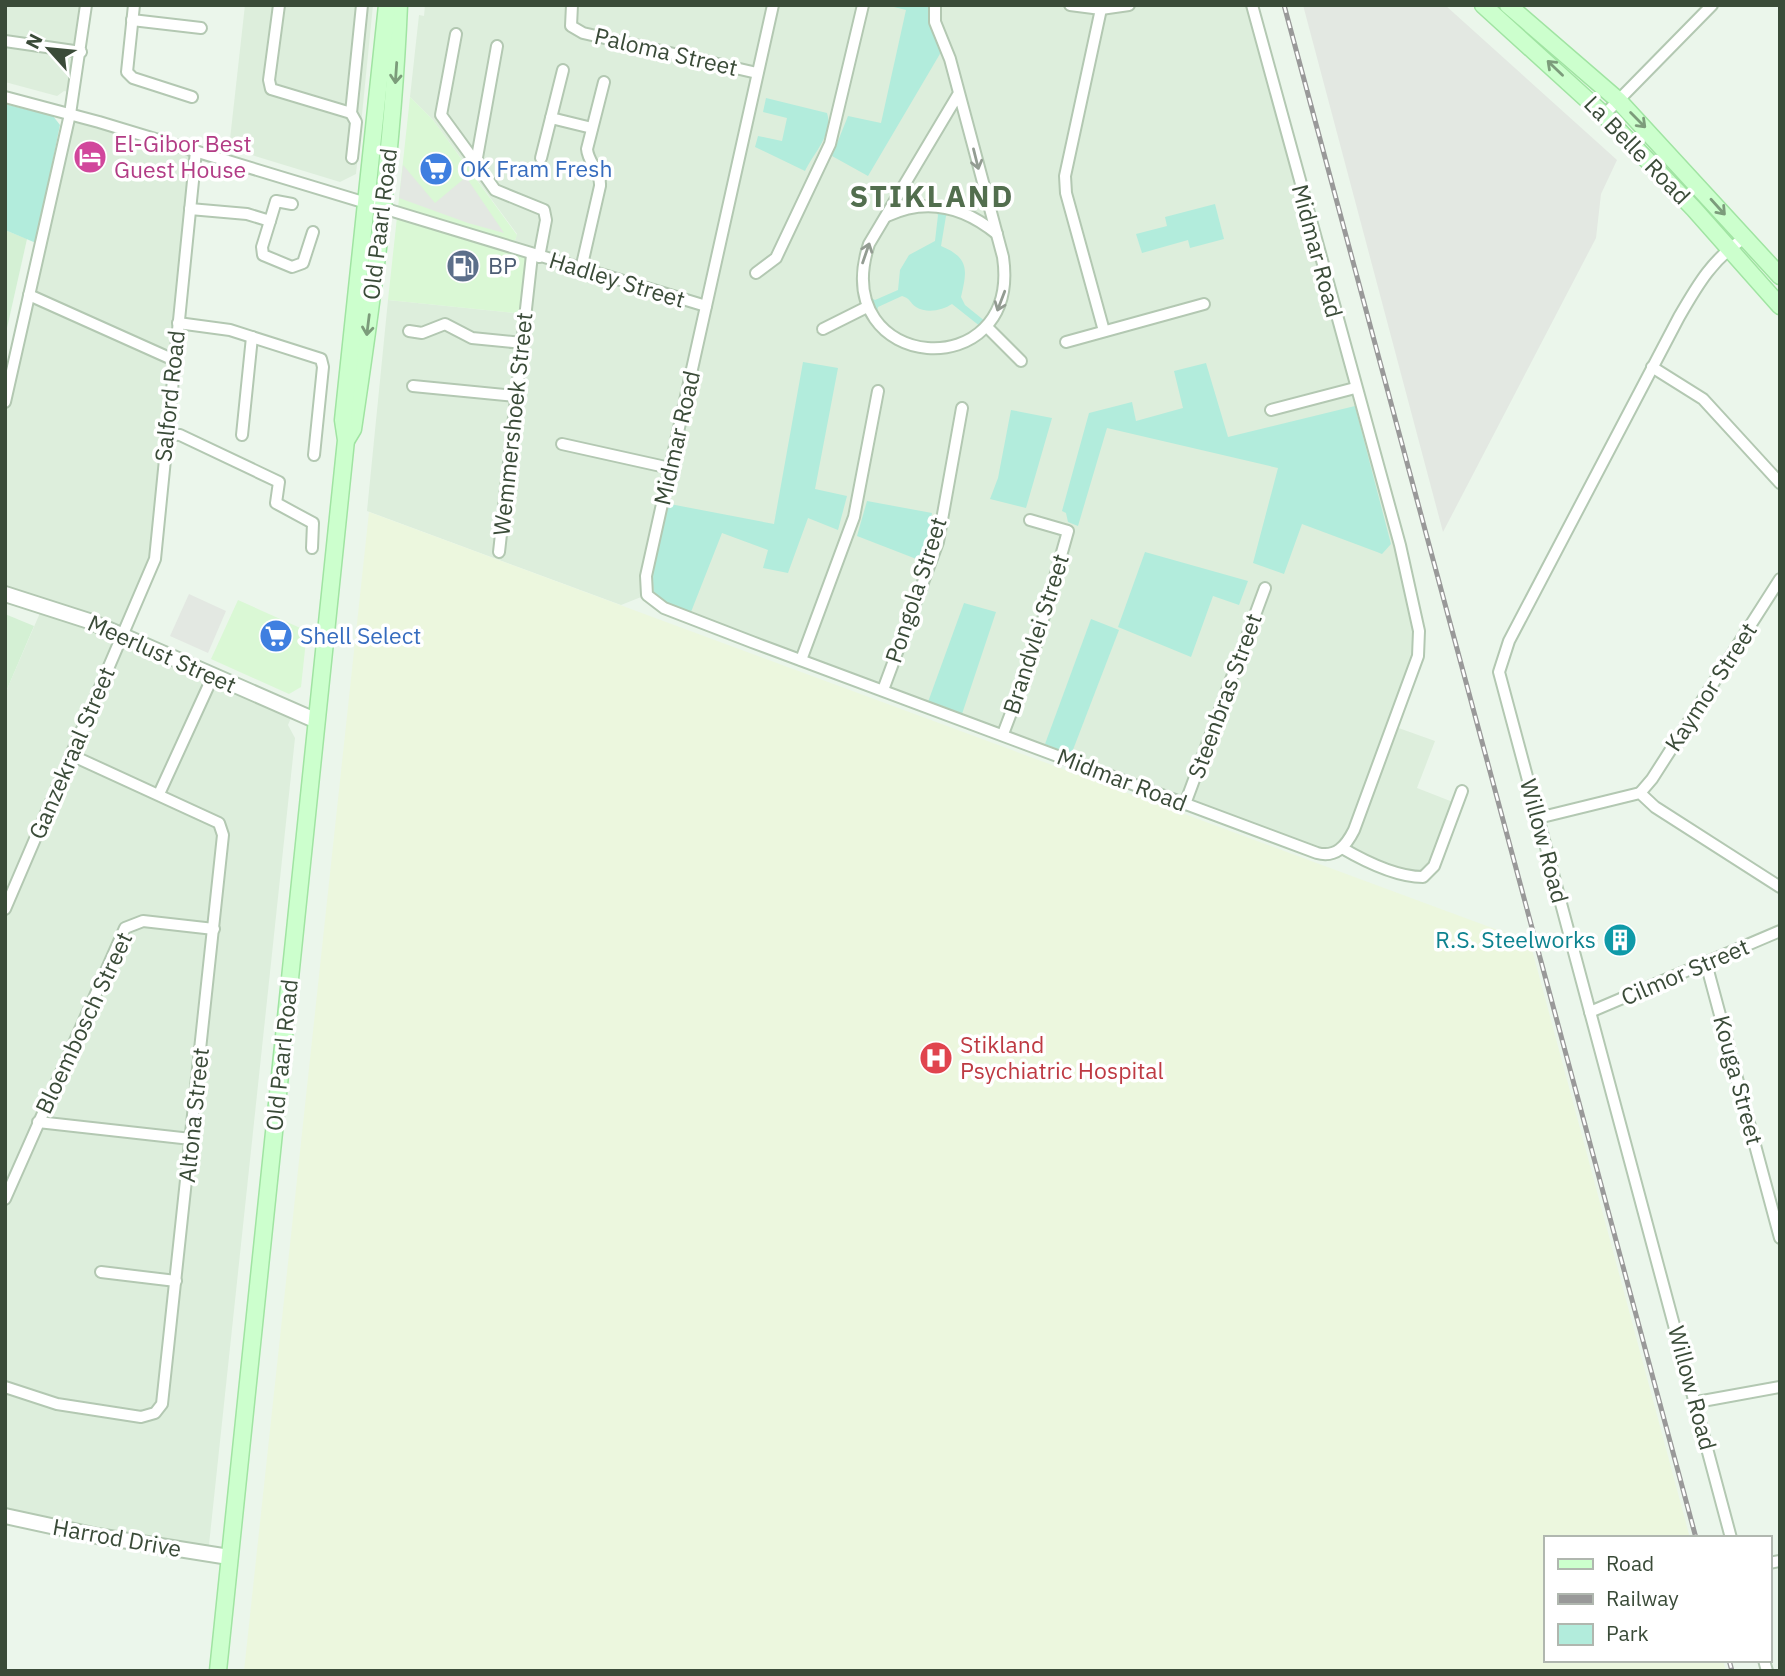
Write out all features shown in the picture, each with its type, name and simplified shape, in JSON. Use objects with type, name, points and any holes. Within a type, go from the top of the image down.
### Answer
[{"type":"main road","name":"Old Paarl Road","points":[[218,1671],[346,440],[353,429],[374,206],[387,5]]},
{"type":"main road","name":"Old Paarl Road","points":[[374,206],[392,114],[399,5]]},
{"type":"main road","name":"La Belle Road","points":[[1483,5],[1604,115],[1780,306]]},
{"type":"main road","name":"La Belle Road","points":[[1508,5],[1618,100],[1780,276]]},
{"type":"street","points":[[5,402],[70,114],[86,5]]},
{"type":"street","points":[[134,5],[128,75],[192,97]]},
{"type":"street","points":[[279,5],[269,80],[271,89],[351,113]]},
{"type":"street","points":[[352,158],[356,122],[351,113],[362,5]]},
{"type":"street","name":"Paloma Street","points":[[572,5],[571,26],[575,30],[757,73]]},
{"type":"street","name":"Midmar Road","points":[[773,5],[646,576],[647,595],[664,608],[801,660],[1185,804],[1322,854],[1330,854],[1342,848],[1354,830],[1413,671],[1419,644],[1400,545],[1252,5]]},
{"type":"street","points":[[756,273],[776,258],[830,144],[863,5]]},
{"type":"street","points":[[935,5],[935,22],[944,40],[960,93],[1003,257],[1005,290],[999,308],[987,327],[961,344],[929,350],[896,339],[879,325],[867,307],[862,287],[862,266],[869,244],[941,119],[960,93]]},
{"type":"street","points":[[1070,5],[1101,9],[1129,5]]},
{"type":"street","points":[[1604,115],[1712,5]]},
{"type":"street","points":[[1101,9],[1065,178],[1066,192],[1104,331]]},
{"type":"street","points":[[132,20],[201,28]]},
{"type":"street","points":[[456,33],[440,115],[476,163]]},
{"type":"street","points":[[5,41],[81,52]]},
{"type":"street","points":[[476,163],[497,46]]},
{"type":"street","points":[[541,158],[563,70]]},
{"type":"street","points":[[581,270],[600,186],[600,178],[587,154],[604,82]]},
{"type":"street","name":"Hadley Street","points":[[5,97],[196,151],[706,306]]},
{"type":"street","points":[[551,118],[592,128]]},
{"type":"street","name":"Salford Road","points":[[123,635],[155,559],[196,151]]},
{"type":"street","name":"Wemmershoek Street","points":[[476,163],[495,190],[544,210],[546,220],[535,256],[522,343],[499,552]]},
{"type":"street","points":[[292,204],[275,202],[262,247],[263,255],[292,267],[303,263],[313,232]]},
{"type":"street","points":[[887,216],[919,206],[952,208],[982,222],[997,234]]},
{"type":"street","points":[[190,209],[250,214],[270,221]]},
{"type":"street","name":"Willow Road","points":[[1730,1536],[1697,1402],[1500,681],[1501,662],[1568,526],[1702,277],[1729,248],[1746,237]]},
{"type":"street","points":[[29,295],[174,360]]},
{"type":"street","points":[[1066,342],[1204,304]]},
{"type":"street","points":[[823,329],[867,307]]},
{"type":"street","points":[[178,323],[218,328],[316,356],[322,361],[314,455]]},
{"type":"street","points":[[409,331],[422,333],[445,324],[472,338],[522,343]]},
{"type":"street","points":[[987,327],[1021,361]]},
{"type":"street","points":[[242,435],[252,337]]},
{"type":"street","points":[[1653,367],[1703,399],[1780,483]]},
{"type":"street","points":[[414,386],[516,396]]},
{"type":"street","points":[[1271,410],[1355,388]]},
{"type":"street","points":[[801,660],[854,517],[878,391]]},
{"type":"street","name":"Pongola Street","points":[[883,690],[937,542],[962,408]]},
{"type":"street","points":[[166,434],[180,435],[277,481],[280,487],[276,503],[313,522],[312,548]]},
{"type":"street","points":[[562,444],[670,468]]},
{"type":"street","name":"Brandvlei Street","points":[[1003,734],[1033,655],[1068,531],[1030,520]]},
{"type":"street","name":"Kaymor Street","points":[[1640,793],[1652,779],[1780,579]]},
{"type":"street","name":"Steenbras Street","points":[[1185,804],[1265,588]]},
{"type":"street","name":"Meerlust Street","points":[[5,594],[70,614],[123,635],[317,721]]},
{"type":"street","name":"Ganzekraal Street","points":[[5,909],[123,635]]},
{"type":"street","points":[[159,794],[213,676]]},
{"type":"street","name":"Altona Street","points":[[5,1387],[57,1404],[141,1417],[155,1412],[163,1399],[214,929],[222,829],[212,818],[71,755]]},
{"type":"street","points":[[1342,848],[1371,863],[1408,876],[1423,877],[1437,859],[1461,792]]},
{"type":"street","points":[[1538,818],[1640,793],[1655,807],[1780,887]]},
{"type":"street","name":"Bloembosch Street","points":[[5,1199],[125,928],[143,921],[214,929]]},
{"type":"street","name":"Cilmor Street","points":[[1590,1012],[1780,931]]},
{"type":"street","name":"Kouga Street","points":[[1706,963],[1780,1238]]},
{"type":"street","points":[[38,1122],[191,1139]]},
{"type":"street","points":[[101,1272],[176,1281]]},
{"type":"street","points":[[1697,1402],[1780,1387]]},
{"type":"street","name":"Harrod Drive","points":[[5,1516],[97,1536],[229,1557]]},
{"type":"shaded area","points":[[5,5],[87,5],[74,93],[64,91],[57,96],[5,82]]},
{"type":"shaded area","points":[[245,5],[373,5],[356,174],[340,182],[229,148]]},
{"type":"shaded area","points":[[425,5],[1254,5],[1420,631],[1393,726],[1435,741],[1417,788],[1458,804],[1423,878],[1342,849],[1330,855],[664,609],[646,595],[621,605],[367,511],[388,300],[525,314],[513,246],[517,234],[433,120],[410,97],[419,15],[424,16]]},
{"type":"shaded area","points":[[1303,5],[1445,5],[1617,160],[1601,194],[1596,238],[1443,532]]},
{"type":"shaded area","points":[[410,97],[433,120],[517,235],[513,246],[533,253],[525,314],[388,300]]},
{"type":"shaded area","points":[[70,115],[197,152],[155,559],[124,636],[293,713],[288,725],[295,738],[208,1554],[5,1517],[5,694],[43,606],[5,595],[5,406]]},
{"type":"shaded area","points":[[403,165],[435,203],[466,177],[504,233],[399,198]]},
{"type":"shaded area","points":[[5,230],[27,239],[5,337]]},
{"type":"shaded area","name":"Stikland Psychiatric Hospital","points":[[369,512],[1530,942],[1689,1536],[1544,1536],[1544,1662],[1724,1662],[1726,1671],[244,1671]]},
{"type":"shaded area","points":[[189,594],[226,611],[208,653],[170,636]]},
{"type":"shaded area","points":[[238,600],[307,631],[301,687],[289,694],[211,659]]},
{"type":"shaded area","points":[[5,614],[34,626],[5,694]]},
{"type":"green space","points":[[886,5],[931,5],[944,47],[868,176],[832,156],[848,116],[881,123],[906,10]]},
{"type":"green space","points":[[766,98],[827,113],[828,128],[825,136],[805,171],[755,147],[758,136],[782,141],[787,118],[763,112]]},
{"type":"green space","points":[[5,104],[53,116],[60,125],[36,243],[5,230]]},
{"type":"green space","points":[[1215,204],[1224,239],[1190,248],[1188,240],[1142,253],[1136,234],[1167,226],[1165,217]]},
{"type":"green space","points":[[935,211],[950,211],[946,216],[941,246],[962,261],[965,273],[961,297],[965,305],[986,322],[981,327],[952,304],[930,311],[916,307],[902,296],[878,307],[877,311],[871,298],[875,300],[898,290],[900,270],[909,255],[935,241],[938,215]]},
{"type":"green space","points":[[803,362],[838,368],[815,489],[847,496],[838,530],[808,518],[788,573],[763,568],[768,550],[722,533],[691,612],[663,602],[656,596],[654,589],[654,565],[659,535],[670,504],[774,524]]},
{"type":"green space","points":[[1206,363],[1228,437],[1355,406],[1391,544],[1382,554],[1302,524],[1284,574],[1253,563],[1278,468],[1107,428],[1078,526],[1068,522],[1066,513],[1062,511],[1089,413],[1132,402],[1136,421],[1183,408],[1174,371]]},
{"type":"green space","points":[[1011,410],[1052,418],[1026,508],[990,499],[998,478]]},
{"type":"green space","points":[[867,501],[932,513],[919,560],[857,536]]},
{"type":"green space","points":[[1145,552],[1248,581],[1239,605],[1213,596],[1191,657],[1118,627]]},
{"type":"green space","points":[[964,603],[996,612],[962,714],[928,702]]},
{"type":"green space","points":[[1091,619],[1119,630],[1071,755],[1045,744]]},
{"type":"railway","points":[[1284,5],[1695,1536]]},
{"type":"railway","points":[[1730,1662],[1732,1671]]},
{"type":"place","name":"El-Gibor Best Guest House","points":[[90,157]]},
{"type":"place","name":"OK Fram Fresh","points":[[436,169]]},
{"type":"place","name":"BP","points":[[463,266]]},
{"type":"place","name":"Shell Select","points":[[276,636]]},
{"type":"place","name":"R.S. Steelworks","points":[[1620,940]]},
{"type":"place","name":"Stikland Psychiatric Hospital","points":[[936,1058]]},
{"type":"district","name":"STIKLAND","points":[[932,197]]}]
